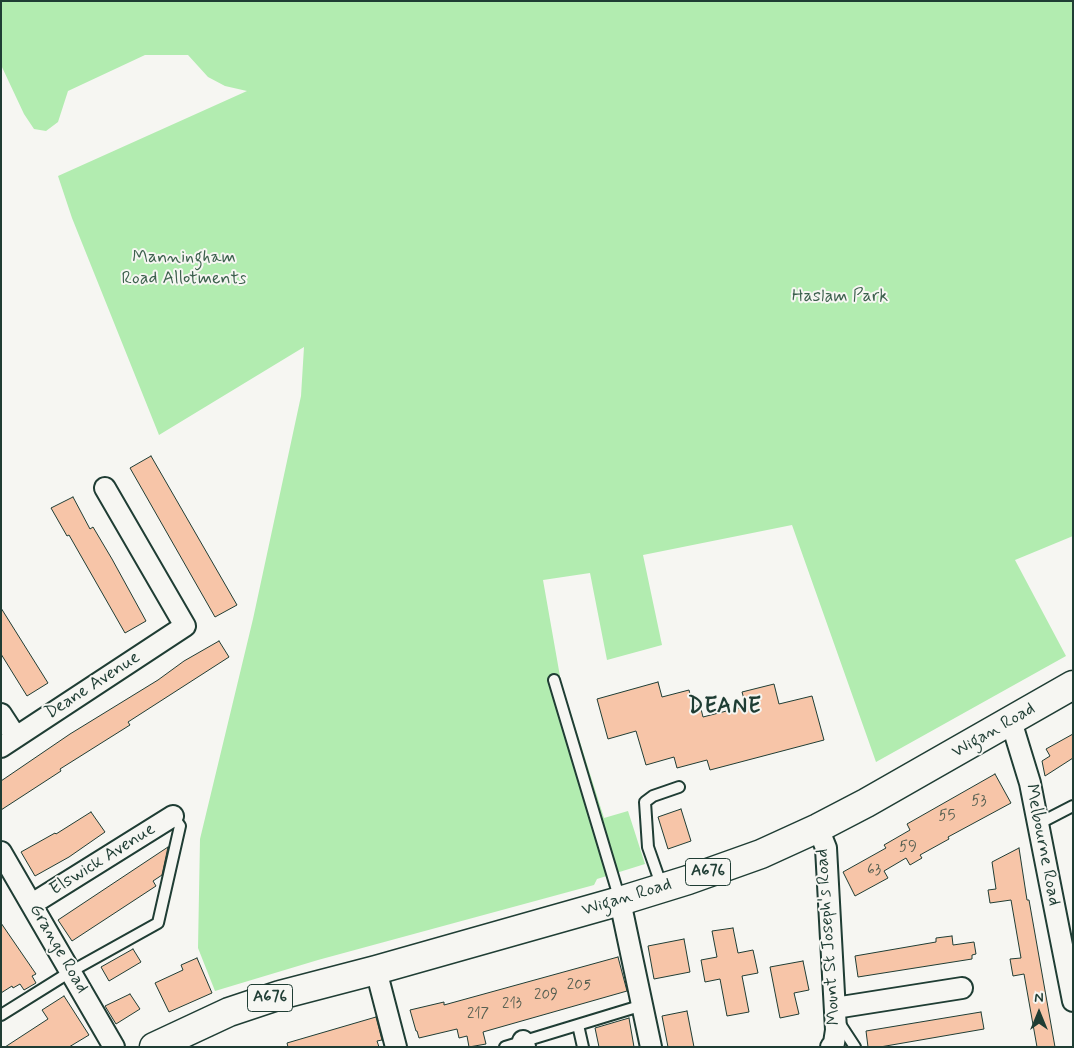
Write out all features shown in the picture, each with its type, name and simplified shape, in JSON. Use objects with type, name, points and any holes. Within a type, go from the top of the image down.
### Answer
[{"type":"main road","name":"Wigan Road","points":[[154,1047],[238,1009],[280,995],[620,901],[760,854],[818,828],[866,803],[1073,685]]},
{"type":"street","name":"Deane Avenue","points":[[8,742],[185,626],[105,488]]},
{"type":"street","points":[[1,714],[8,742]]},
{"type":"street","name":"Melbourne Road","points":[[1011,721],[1030,783],[1073,1001]]},
{"type":"street","name":"Elswick Avenue","points":[[32,904],[173,816]]},
{"type":"street","name":"Mount St Joseph's Road","points":[[818,828],[826,848],[836,1030],[834,1043],[831,1047]]},
{"type":"street","name":"Grange Road","points":[[1,852],[114,1047]]},
{"type":"street","points":[[620,901],[651,1047]]},
{"type":"street","points":[[376,970],[396,1047]]},
{"type":"street","points":[[835,1012],[962,988]]},
{"type":"lane","points":[[554,680],[620,901]]},
{"type":"lane","points":[[662,888],[648,847],[645,802],[653,796],[679,787]]},
{"type":"lane","points":[[1038,824],[1073,806]]},
{"type":"lane","points":[[1,1016],[70,972],[158,923],[180,826],[173,816]]},
{"type":"lane","points":[[518,1045],[643,1005]]},
{"type":"lane","points":[[835,1012],[854,1047]]},
{"type":"lane","points":[[578,1025],[583,1047]]},
{"type":"green space","name":"Haslam Park","points":[[1,1],[1073,1],[1073,536],[1015,560],[1066,656],[876,762],[792,525],[643,555],[662,645],[607,660],[590,573],[543,580],[561,682],[604,818],[628,811],[645,864],[597,879],[594,885],[318,960],[215,991],[198,948],[200,839],[253,619],[301,396],[304,347],[159,435],[72,218],[58,176],[247,91],[225,86],[208,77],[188,55],[145,55],[68,91],[58,122],[46,131],[34,129],[24,114],[1,65]]},
{"type":"building","points":[[151,456],[237,605],[215,617],[130,468]]},
{"type":"building","points":[[73,497],[90,529],[93,527],[112,559],[146,621],[125,633],[69,535],[67,536],[51,508]]},
{"type":"building","points":[[1,608],[48,683],[27,696],[1,654]]},
{"type":"building","points":[[219,641],[229,657],[128,722],[130,725],[60,769],[61,771],[1,810],[1,781],[70,734],[158,680],[184,661]]},
{"type":"building","points":[[658,682],[662,697],[689,690],[693,707],[700,705],[703,717],[746,706],[742,692],[774,684],[779,704],[812,696],[824,740],[710,770],[707,760],[677,768],[674,757],[646,765],[636,731],[608,739],[597,699]]},
{"type":"building","points":[[1073,734],[1073,758],[1045,776],[1042,761],[1050,756],[1046,749]]},
{"type":"building","points":[[995,774],[1011,803],[948,837],[949,839],[920,855],[922,858],[910,865],[906,858],[884,871],[888,878],[855,896],[843,872],[886,848],[884,845],[910,830],[907,824]]},
{"type":"building","points":[[681,809],[691,841],[668,849],[658,817]]},
{"type":"building","points":[[91,812],[105,832],[69,857],[35,876],[21,852],[56,834]]},
{"type":"building","points":[[168,847],[162,875],[153,881],[156,886],[72,941],[58,920]]},
{"type":"building","points":[[1019,848],[1055,1047],[1037,1047],[1024,974],[1013,976],[1010,959],[1021,958],[1011,900],[990,903],[988,890],[996,889],[992,862]]},
{"type":"building","points":[[1,923],[36,974],[32,976],[36,983],[24,990],[20,984],[13,988],[12,986],[1,993]]},
{"type":"building","points":[[733,928],[738,953],[753,950],[758,973],[742,976],[749,1012],[727,1016],[720,979],[705,982],[701,960],[717,957],[712,931]]},
{"type":"building","points":[[952,936],[953,945],[974,942],[976,954],[972,955],[972,959],[858,977],[855,956],[936,942],[936,938]]},
{"type":"building","points":[[684,939],[690,972],[654,979],[648,946]]},
{"type":"building","points":[[133,949],[141,962],[109,981],[101,967]]},
{"type":"building","points":[[618,957],[627,991],[483,1032],[486,1044],[469,1047],[467,1036],[459,1038],[457,1029],[419,1038],[416,1031],[410,1010],[444,1002],[444,1005]]},
{"type":"building","points":[[197,958],[212,993],[169,1012],[155,983],[183,970],[181,965]]},
{"type":"building","points":[[803,961],[809,990],[794,993],[799,1014],[780,1018],[770,967]]},
{"type":"building","points":[[130,994],[140,1009],[116,1024],[105,1006]]},
{"type":"building","points":[[64,996],[89,1035],[69,1047],[5,1047],[48,1019],[42,1010]]},
{"type":"building","points":[[687,1011],[694,1047],[668,1047],[662,1016]]},
{"type":"building","points":[[981,1012],[984,1029],[880,1047],[868,1047],[866,1031]]},
{"type":"building","points":[[376,1017],[382,1040],[377,1041],[379,1047],[288,1047],[287,1043]]},
{"type":"building","points":[[629,1018],[634,1047],[599,1047],[595,1028]]},
{"type":"district","name":"DEANE","points":[[725,707]]},
{"type":"park label","name":"Manningham Road Allotments","points":[[184,268]]}]
